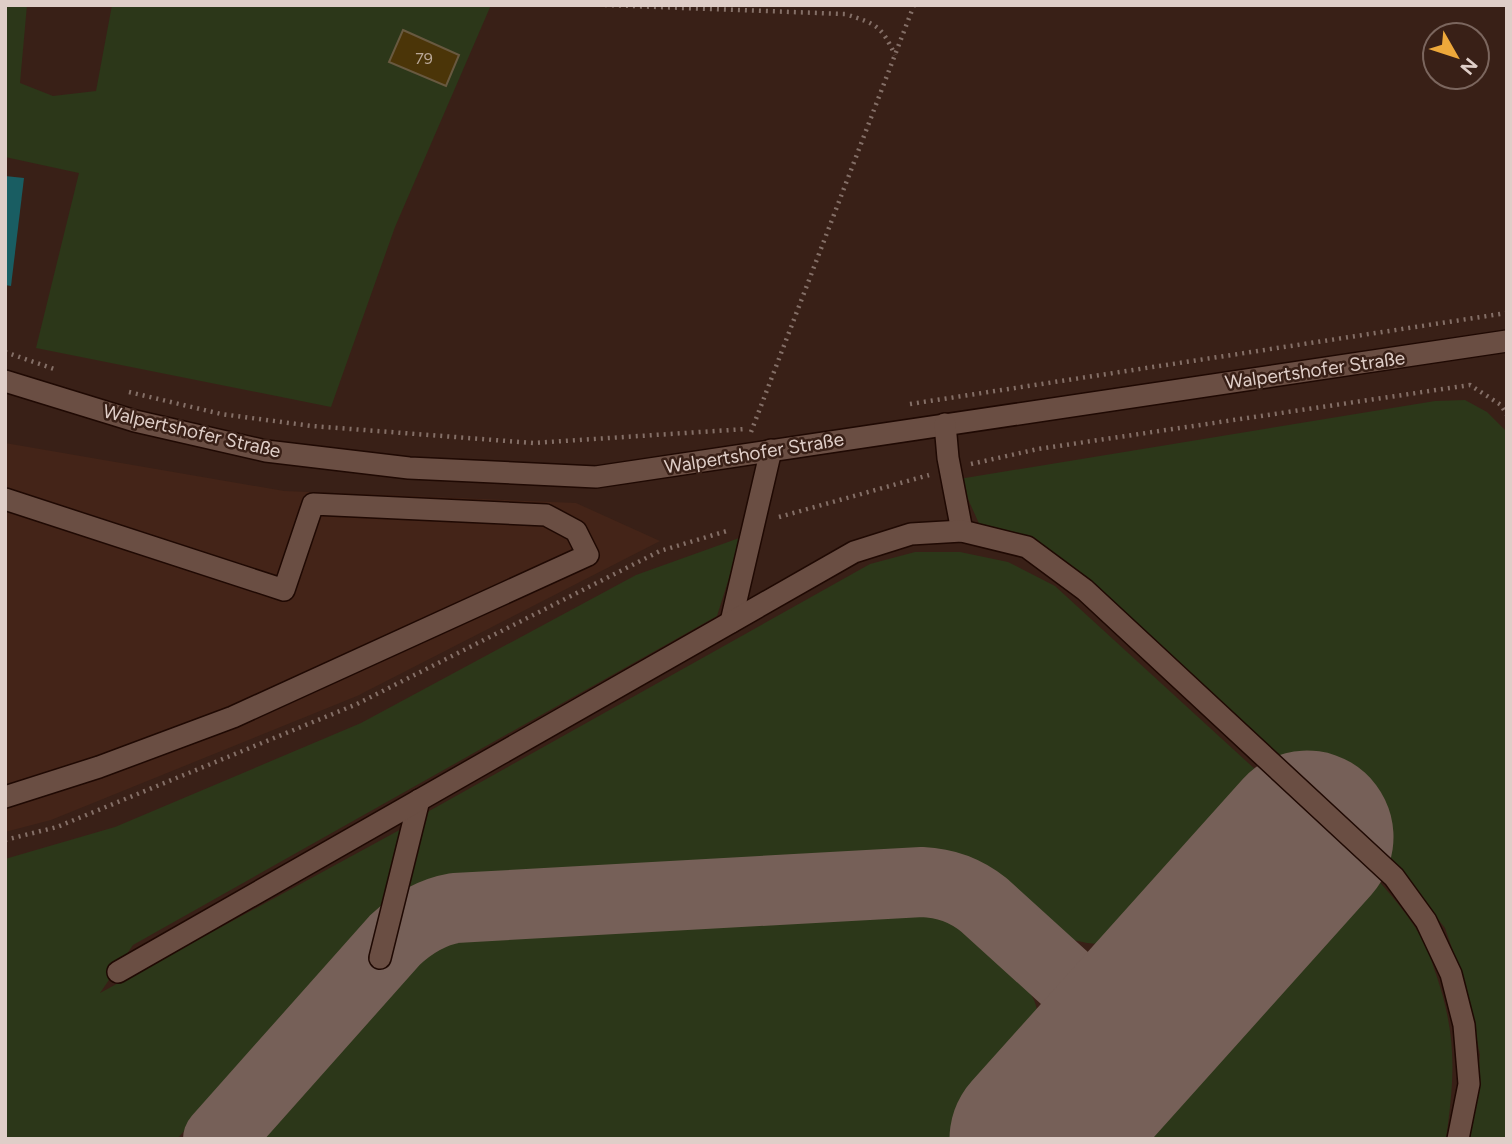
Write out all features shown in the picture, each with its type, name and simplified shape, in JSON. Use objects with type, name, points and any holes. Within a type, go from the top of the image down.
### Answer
[{"type":"street","name":"Walpertshofer Straße","points":[[5,381],[135,421],[266,452],[410,468],[596,477],[1507,341]]},
{"type":"street","points":[[945,424],[948,458],[962,531]]},
{"type":"street","points":[[730,622],[771,450]]},
{"type":"street","points":[[5,499],[284,590],[313,504],[546,515],[576,531],[588,555],[233,717],[99,768],[5,797]]},
{"type":"street","points":[[118,972],[854,552],[911,534],[962,531],[1027,547],[1085,590],[1394,877],[1426,921],[1451,974],[1464,1025],[1468,1084],[1458,1139]]},
{"type":"street","points":[[380,958],[419,800]]},
{"type":"path","points":[[605,5],[845,14],[870,22],[885,33],[895,56]]},
{"type":"path","points":[[752,428],[914,5]]},
{"type":"path","points":[[902,405],[1507,313]]},
{"type":"path","points":[[5,352],[58,370]]},
{"type":"path","points":[[123,391],[221,414],[312,426],[533,443],[765,426]]},
{"type":"shaded area","points":[[5,443],[284,491],[576,503],[660,541],[357,696],[51,820],[5,832]]},
{"type":"green space","points":[[5,5],[27,5],[20,83],[53,96],[96,91],[112,5],[491,5],[395,227],[331,407],[36,348],[79,173],[5,157]]},
{"type":"green space","points":[[1465,400],[1487,412],[1507,432],[1507,1139],[1469,1139],[1480,1055],[1467,992],[1445,928],[1393,863],[1098,594],[981,528],[959,479],[1435,401]]},
{"type":"green space","points":[[742,537],[717,616],[133,945],[100,993],[405,827],[380,911],[177,1139],[5,1139],[5,859],[115,827],[361,723],[636,575]]},
{"type":"green space","points":[[915,552],[960,552],[1008,562],[1055,586],[1269,782],[1145,930],[1108,945],[1068,939],[991,871],[944,854],[450,878],[403,896],[422,815],[870,564]]},
{"type":"green space","points":[[1370,871],[1400,906],[1419,934],[1428,951],[1443,996],[1452,1056],[1446,1139],[1129,1139]]},
{"type":"green space","points":[[923,912],[948,918],[974,934],[1027,988],[1034,1000],[1037,1018],[1034,1037],[1025,1056],[998,1093],[955,1139],[258,1139],[419,958],[448,941],[489,934]]},
{"type":"water","points":[[5,176],[24,178],[11,286],[5,285]]},
{"type":"building","points":[[403,30],[459,55],[446,86],[389,62]]},
{"type":"taxiway","points":[[218,1139],[395,940],[423,920],[438,912],[455,908],[922,882],[947,886],[970,895],[984,905],[1082,994],[1096,1015],[1100,1034],[1091,1078]]},
{"type":"runway","points":[[1036,1139],[1307,837]]}]
